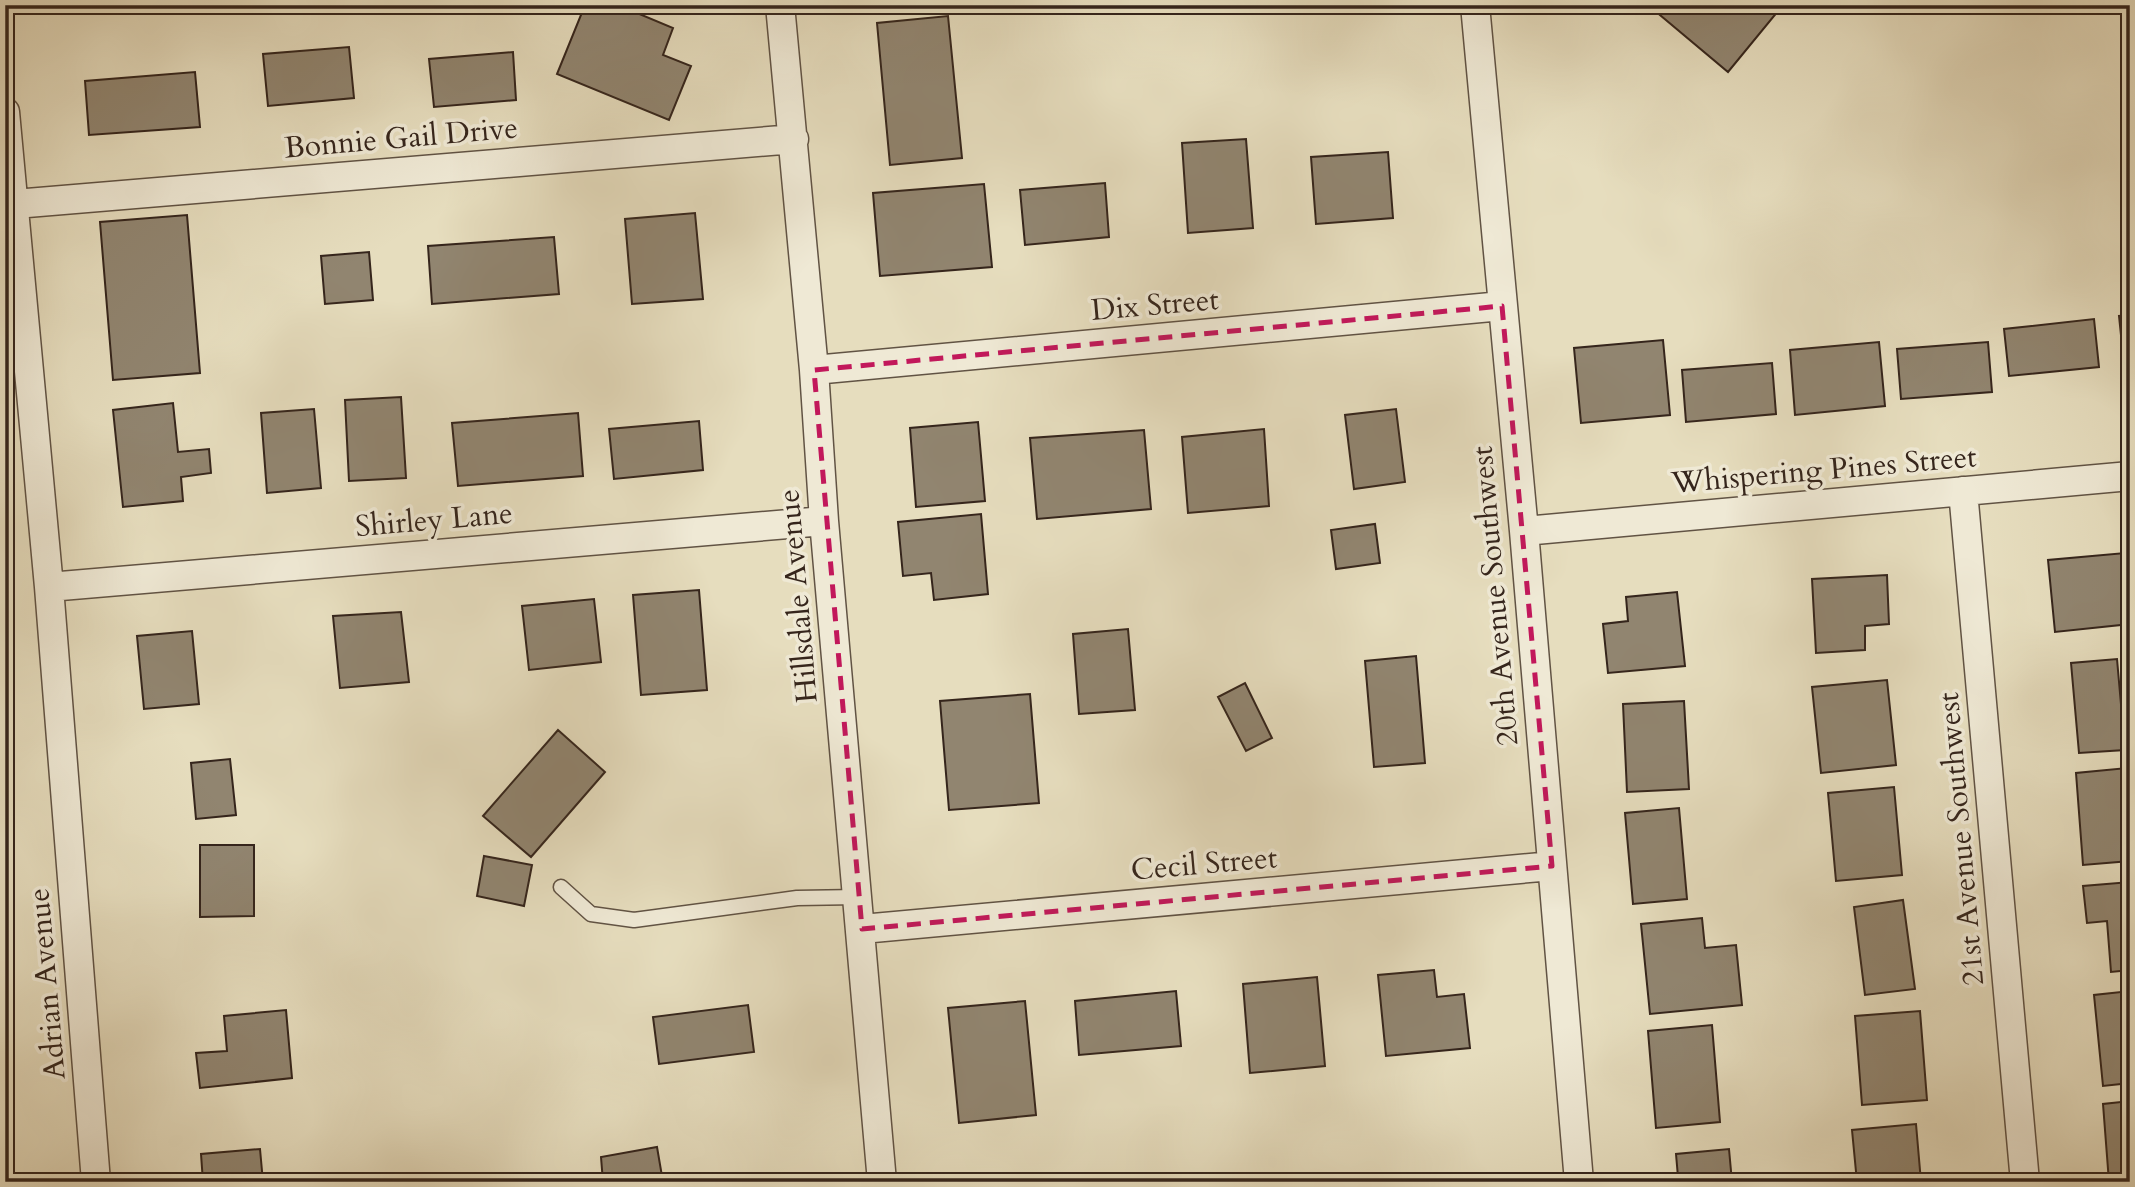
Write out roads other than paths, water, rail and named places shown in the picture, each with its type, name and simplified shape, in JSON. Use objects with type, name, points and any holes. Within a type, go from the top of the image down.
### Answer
[{"type":"street","name":"Hillsdale Avenue","points":[[780,5],[794,139],[824,521],[883,1182]]},
{"type":"street","name":"20th Avenue Southwest","points":[[1475,5],[1524,531],[1579,1182]]},
{"type":"street","name":"Adrian Avenue","points":[[5,112],[49,587],[96,1182]]},
{"type":"street","name":"Bonnie Gail Drive","points":[[15,204],[794,139]]},
{"type":"street","name":"Dix Street","points":[[814,370],[1502,306]]},
{"type":"street","name":"Whispering Pines Street","points":[[1524,531],[2130,475]]},
{"type":"street","name":"21st Avenue Southwest","points":[[1963,491],[2025,1182]]},
{"type":"street","name":"Shirley Lane","points":[[49,587],[824,521]]},
{"type":"street","name":"Cecil Street","points":[[862,929],[1552,866]]},
{"type":"lane","points":[[561,887],[591,914],[634,920],[797,898],[858,897]]}]
